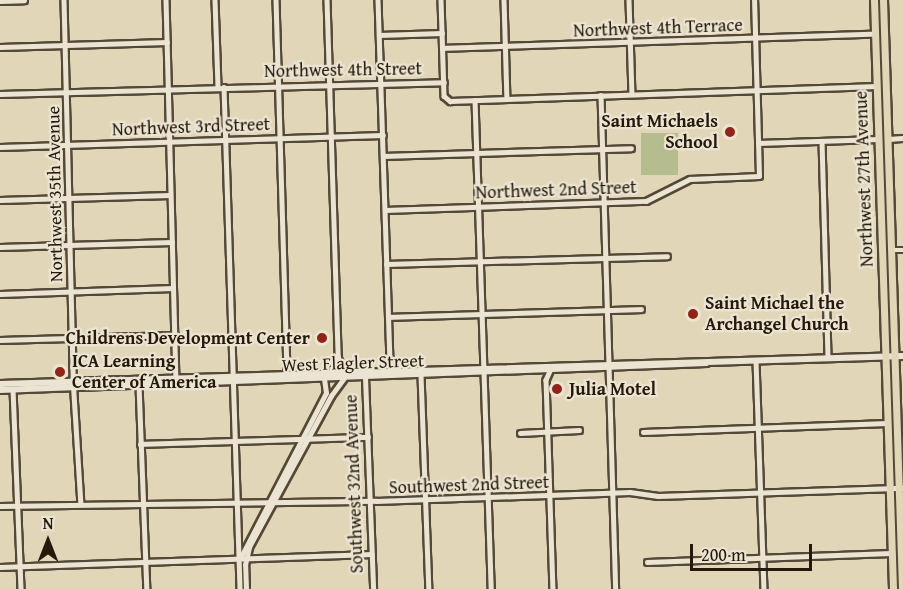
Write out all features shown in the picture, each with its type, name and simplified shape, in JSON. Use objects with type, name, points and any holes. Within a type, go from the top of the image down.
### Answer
[{"type":"highway","name":"Northwest 27th Avenue","points":[[874,0],[892,589]]},
{"type":"highway","name":"Northwest 27th Avenue","points":[[883,0],[894,356],[900,423],[902,589]]},
{"type":"highway","points":[[877,106],[882,133],[888,139]]},
{"type":"highway","points":[[878,139],[883,145],[889,176]]},
{"type":"highway","points":[[881,242],[890,250],[881,257]]},
{"type":"highway","points":[[891,542],[902,553]]},
{"type":"highway","points":[[891,553],[901,564]]},
{"type":"main road","name":"West Flagler Street","points":[[0,384],[139,385],[332,372],[365,377],[392,373],[608,366],[659,367],[707,363],[903,356]]},
{"type":"main road","name":"West Flagler Street","points":[[0,390],[176,378],[324,379],[358,371],[421,375],[484,370],[550,371],[669,361],[707,363]]},
{"type":"main road","points":[[659,367],[669,361]]},
{"type":"main road","points":[[358,371],[365,377]]},
{"type":"street","points":[[0,1],[24,0]]},
{"type":"street","name":"Northwest 35th Avenue","points":[[64,0],[72,338],[81,504]]},
{"type":"street","points":[[166,0],[176,378]]},
{"type":"street","points":[[215,0],[226,140],[239,533],[246,589]]},
{"type":"street","points":[[276,0],[287,374]]},
{"type":"street","points":[[304,439],[344,375],[338,357],[327,0]]},
{"type":"street","points":[[378,0],[388,318],[392,373]]},
{"type":"street","points":[[441,0],[444,82]]},
{"type":"street","points":[[504,0],[507,99]]},
{"type":"street","points":[[629,0],[632,94]]},
{"type":"street","points":[[754,0],[758,143],[878,139]]},
{"type":"street","points":[[379,35],[442,33]]},
{"type":"street","name":"Northwest 4th Terrace","points":[[442,48],[875,34]]},
{"type":"street","points":[[0,47],[167,42]]},
{"type":"street","name":"Northwest 4th Street","points":[[0,94],[381,82],[444,82],[448,100],[876,86],[886,88]]},
{"type":"street","points":[[601,95],[616,589]]},
{"type":"street","points":[[476,100],[491,589]]},
{"type":"street","name":"Northwest 3rd Street","points":[[0,147],[383,135]]},
{"type":"street","points":[[888,139],[903,138]]},
{"type":"street","points":[[822,141],[828,358]]},
{"type":"street","name":"Northwest 2nd Street","points":[[385,210],[656,199],[690,179],[759,176],[758,143]]},
{"type":"street","points":[[383,156],[631,148]]},
{"type":"street","points":[[0,200],[170,195]]},
{"type":"street","points":[[0,247],[172,242]]},
{"type":"street","points":[[890,250],[903,250]]},
{"type":"street","points":[[386,264],[667,256]]},
{"type":"street","points":[[0,294],[173,288]]},
{"type":"street","points":[[388,318],[641,309]]},
{"type":"street","points":[[0,340],[175,335]]},
{"type":"street","points":[[332,372],[338,357]]},
{"type":"street","points":[[756,361],[764,589]]},
{"type":"street","points":[[541,371],[546,380]]},
{"type":"street","points":[[550,371],[546,380],[554,589]]},
{"type":"street","points":[[421,375],[429,589]]},
{"type":"street","name":"Southwest 32nd Avenue","points":[[365,377],[373,589]]},
{"type":"street","points":[[240,589],[243,558],[250,536],[304,439],[327,390],[324,379]]},
{"type":"street","points":[[139,385],[147,589]]},
{"type":"street","points":[[13,389],[21,589]]},
{"type":"street","points":[[643,432],[887,423]]},
{"type":"street","points":[[520,433],[579,430]]},
{"type":"street","points":[[140,444],[368,437]]},
{"type":"street","name":"Southwest 2nd Street","points":[[0,506],[426,500],[613,493],[658,496],[901,488]]},
{"type":"street","points":[[243,558],[270,502]]},
{"type":"street","points":[[239,533],[250,536]]},
{"type":"street","points":[[647,562],[891,553]]},
{"type":"street","points":[[0,567],[372,554]]},
{"type":"green space","points":[[641,133],[678,133],[678,175],[641,175]]},
{"type":"place","name":"Saint Michaels School","points":[[730,132]]},
{"type":"place","name":"Saint Michael the Archangel Church","points":[[693,314]]},
{"type":"place","name":"Childrens Development Center","points":[[322,338]]},
{"type":"place","name":"ICA Learning Center of America","points":[[60,372]]},
{"type":"place","name":"Julia Motel","points":[[557,389]]}]
